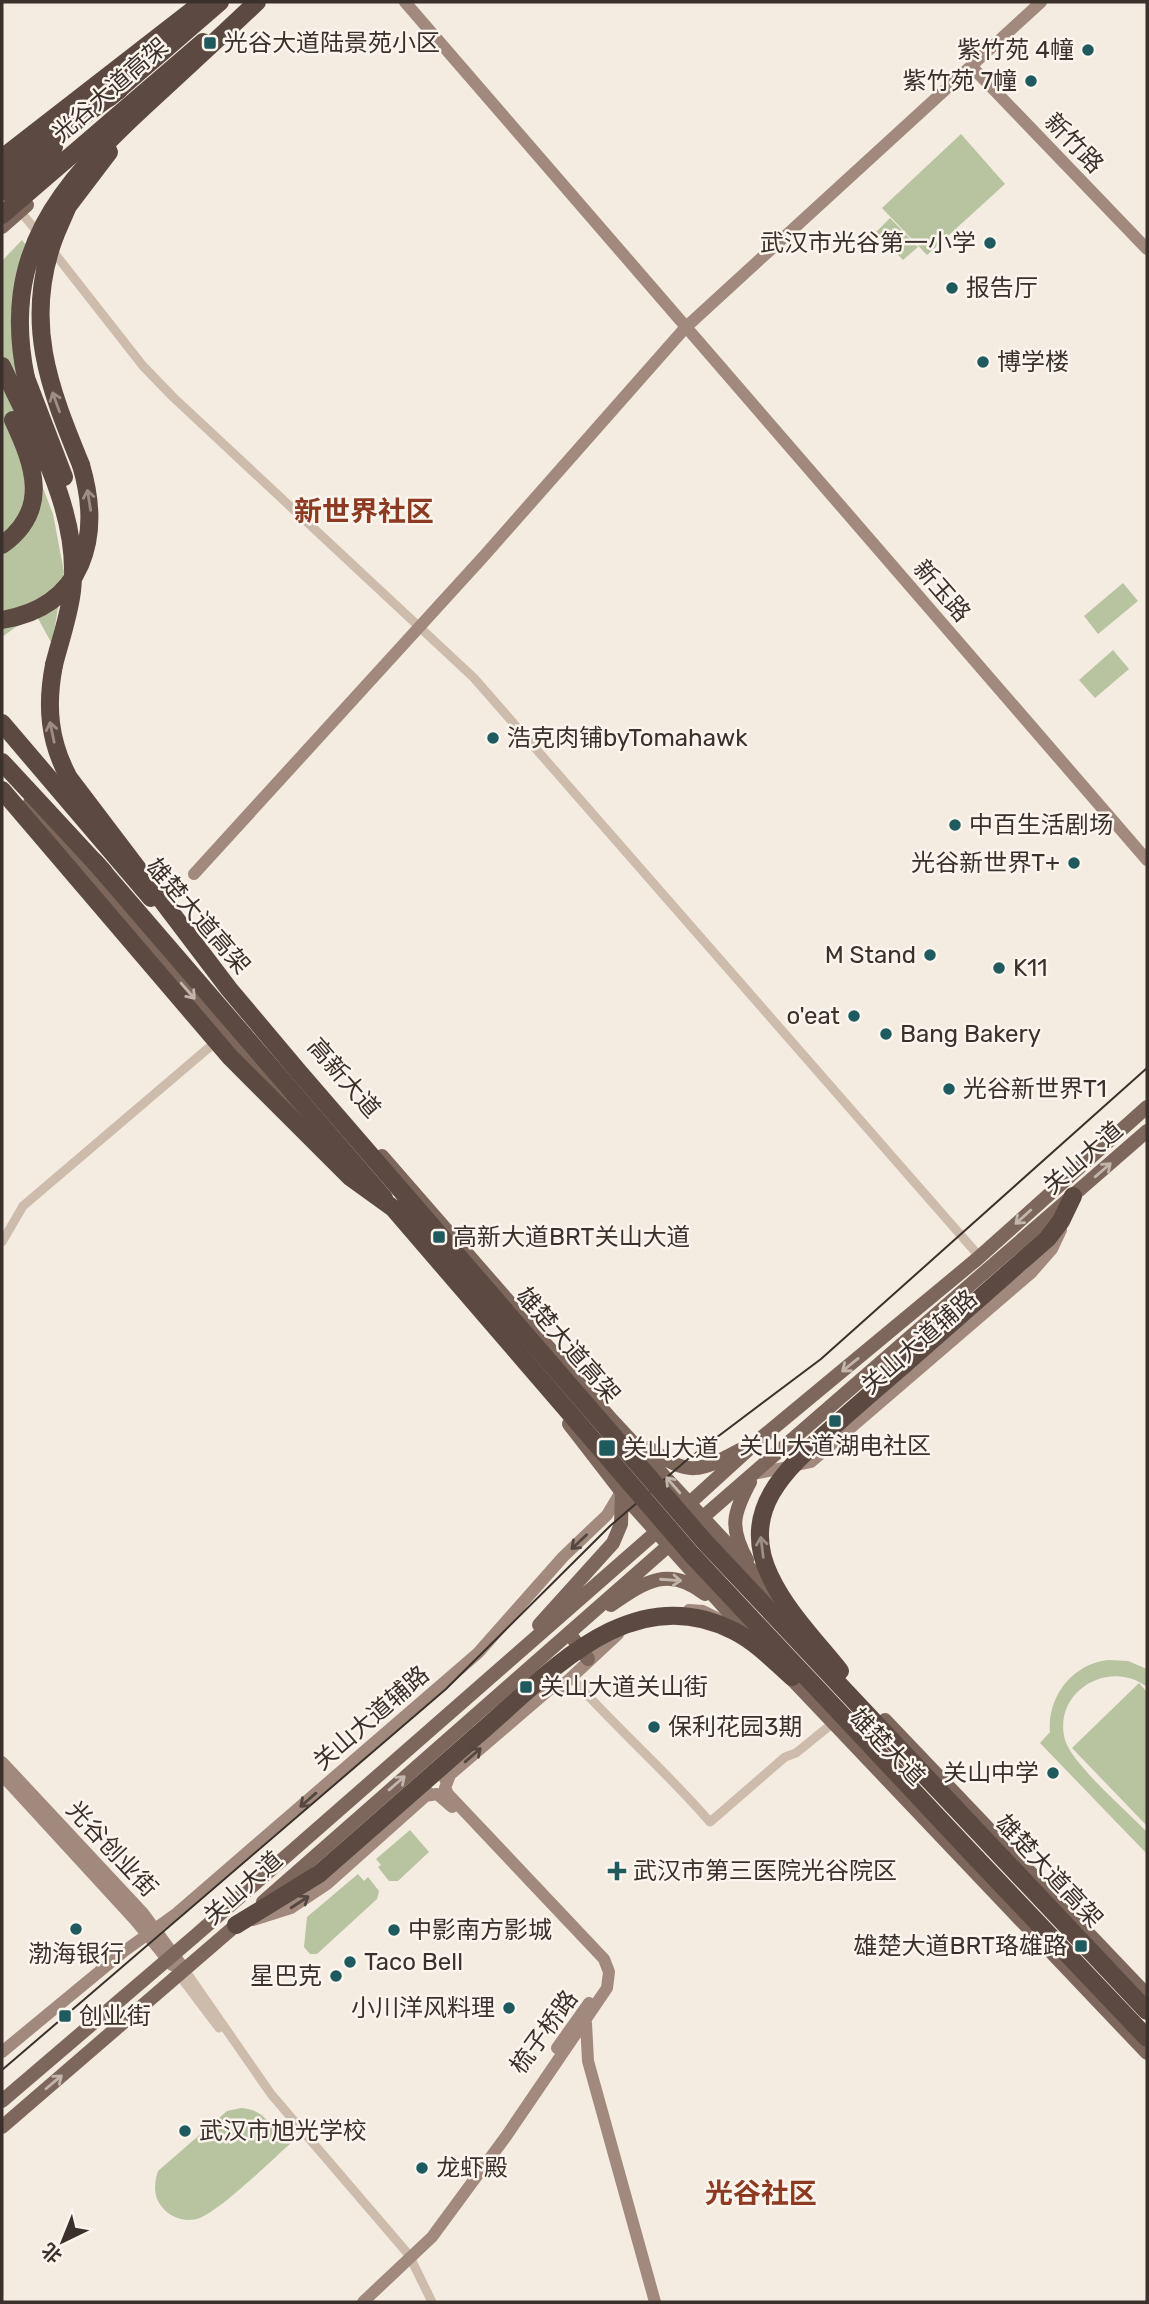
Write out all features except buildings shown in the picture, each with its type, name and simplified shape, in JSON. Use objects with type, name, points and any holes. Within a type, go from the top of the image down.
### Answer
[{"type":"highway","points":[[2,158],[205,2]]},
{"type":"highway","name":"光谷大道高架","points":[[2,192],[220,2]]},
{"type":"highway","name":"光谷大道高架","points":[[2,215],[251,2]]},
{"type":"highway","points":[[229,989],[87,803],[62,765],[52,736],[49,699],[54,665],[72,591],[77,554],[72,508],[65,478],[26,378],[17,344],[13,310],[21,260],[41,218],[73,176],[260,2]]},
{"type":"highway","points":[[2,620],[31,612],[60,592],[80,565],[90,533],[92,516],[86,483],[50,386],[40,336],[42,284],[60,222],[82,186],[134,124],[218,50],[260,2]]},
{"type":"highway","points":[[2,176],[119,90]]},
{"type":"highway","points":[[2,366],[55,482],[72,558],[72,591]]},
{"type":"highway","points":[[2,395],[30,457],[35,490],[25,521],[2,545]]},
{"type":"highway","name":"雄楚大道高架","points":[[2,723],[705,1542],[912,1762],[1147,1998]]},
{"type":"highway","name":"雄楚大道高架","points":[[2,752],[692,1555],[1147,2038]]},
{"type":"highway","points":[[2,762],[104,872]]},
{"type":"highway","points":[[2,790],[230,1057],[349,1177],[393,1208]]},
{"type":"highway","points":[[912,1762],[789,1608],[770,1576],[760,1544],[766,1503],[778,1480],[796,1460],[1048,1238],[1061,1221],[1073,1196]]},
{"type":"highway","points":[[236,1925],[319,1874],[571,1656],[615,1627],[653,1616],[695,1617],[736,1632],[762,1651],[977,1859]]},
{"type":"main road","points":[[2,183],[205,2]]},
{"type":"main road","points":[[2,227],[260,2]]},
{"type":"main road","name":"高新大道","points":[[2,715],[223,975],[612,1420],[657,1466]]},
{"type":"main road","points":[[2,770],[226,1034],[424,1252],[625,1494],[613,1543],[549,1611],[520,1652]]},
{"type":"main road","name":"关山大道","points":[[2,2101],[520,1652],[760,1439],[979,1256],[1147,1107]]},
{"type":"main road","name":"关山大道","points":[[2,2127],[1147,1131]]},
{"type":"main road","points":[[612,1420],[673,1465],[695,1470],[709,1467],[760,1439]]},
{"type":"main road","name":"雄楚大道","points":[[657,1466],[757,1576],[828,1662],[1147,1998]]},
{"type":"main road","points":[[754,1474],[740,1500],[734,1525],[736,1540],[757,1576]]},
{"type":"main road","name":"雄楚大道","points":[[625,1494],[725,1609],[1147,2053]]},
{"type":"main road","points":[[588,1659],[569,1633],[646,1582],[675,1578],[691,1583],[725,1609]]},
{"type":"main road","points":[[532,1668],[550,1689]]},
{"type":"street","name":"新玉路","points":[[405,2],[1147,860]]},
{"type":"street","points":[[194,874],[685,328],[1041,2]]},
{"type":"street","name":"新竹路","points":[[971,66],[1147,248]]},
{"type":"street","points":[[20,211],[143,366],[173,397],[418,625],[516,723],[979,1256]]},
{"type":"street","points":[[2,1242],[23,1206],[226,1034]]},
{"type":"street","name":"关山大道辅路","points":[[754,1474],[811,1462],[1025,1278],[1052,1249],[1073,1196]]},
{"type":"street","name":"关山大道辅路","points":[[2,2052],[123,1951],[151,1931],[478,1653],[563,1557],[625,1494]]},
{"type":"street","points":[[236,1925],[291,1908],[327,1884],[425,1796],[550,1689],[560,1688],[588,1659],[629,1625],[667,1610],[703,1611],[719,1616],[752,1637]]},
{"type":"street","points":[[571,1677],[617,1729],[667,1773],[710,1822],[785,1757],[796,1753],[833,1723]]},
{"type":"street","name":"光谷创业街","points":[[2,1762],[151,1931],[183,1972]]},
{"type":"street","name":"光谷创业街","points":[[2,1775],[151,1931]]},
{"type":"street","name":"梳子桥路","points":[[363,2302],[432,2236],[586,2023],[607,1988],[608,1965],[448,1794],[445,1788],[450,1775]]},
{"type":"street","name":"梳子桥路","points":[[408,2259],[462,2188],[602,1983],[602,1969],[596,1958],[442,1798],[431,1793],[425,1796]]},
{"type":"street","points":[[183,1972],[268,2098],[408,2259],[432,2302]]},
{"type":"street","points":[[586,2023],[588,2061],[654,2302]]},
{"type":"street","points":[[557,2062],[572,2056],[585,2067],[649,2302]]},
{"type":"street","points":[[408,2259],[426,2302]]},
{"type":"green space","points":[[961,134],[1005,184],[927,255],[882,208]]},
{"type":"green space","points":[[890,218],[918,247],[903,260],[876,232]]},
{"type":"green space","points":[[22,240],[33,254],[26,355],[30,454],[53,514],[64,572],[52,644],[35,613],[2,637],[2,261]]},
{"type":"green space","points":[[1123,583],[1138,601],[1098,634],[1084,616]]},
{"type":"green space","points":[[1113,650],[1129,669],[1095,698],[1079,680]]},
{"type":"green space","points":[[1108,1660],[1128,1661],[1147,1669],[1147,1687],[1132,1679],[1117,1676],[1101,1678],[1087,1684],[1075,1694],[1067,1707],[1063,1722],[1065,1740],[1078,1762],[1147,1832],[1147,1854],[1040,1743],[1050,1732],[1053,1707],[1064,1684],[1083,1668]]},
{"type":"green space","points":[[1139,1683],[1147,1692],[1147,1826],[1072,1748]]},
{"type":"green space","points":[[410,1830],[429,1852],[398,1881],[389,1881],[378,1867],[381,1865],[376,1859]]},
{"type":"green space","points":[[358,1874],[364,1881],[368,1877],[379,1891],[377,1899],[317,1954],[310,1954],[304,1947],[307,1917]]},
{"type":"green space","points":[[241,2108],[254,2111],[265,2118],[272,2128],[276,2142],[285,2134],[292,2142],[209,2213],[189,2220],[170,2214],[159,2203],[156,2194],[158,2171],[227,2111]]},
{"type":"tram line","points":[[2,2070],[446,1689],[610,1526],[688,1459],[821,1359],[1147,1068]]},
{"type":"place","name":"光谷大道陆景苑小区","points":[[210,43]]},
{"type":"place","name":"紫竹苑 4幢","points":[[1088,50]]},
{"type":"place","name":"紫竹苑 7幢","points":[[1031,81]]},
{"type":"place","name":"武汉市光谷第一小学","points":[[990,243]]},
{"type":"place","name":"报告厅","points":[[952,288]]},
{"type":"place","name":"博学楼","points":[[983,362]]},
{"type":"place","name":"浩克肉铺byTomahawk","points":[[493,738]]},
{"type":"place","name":"中百生活剧场","points":[[955,825]]},
{"type":"place","name":"光谷新世界T+","points":[[1074,863]]},
{"type":"place","name":"M Stand","points":[[930,955]]},
{"type":"place","name":"K11","points":[[999,968]]},
{"type":"place","name":"o'eat","points":[[854,1016]]},
{"type":"place","name":"Bang Bakery","points":[[886,1034]]},
{"type":"place","name":"光谷新世界T1","points":[[949,1089]]},
{"type":"place","name":"高新大道BRT关山大道","points":[[439,1237]]},
{"type":"place","name":"关山大道湖电社区","points":[[835,1421]]},
{"type":"place","name":"关山大道","points":[[607,1448]]},
{"type":"place","name":"关山大道关山街","points":[[526,1687]]},
{"type":"place","name":"保利花园3期","points":[[654,1727]]},
{"type":"place","name":"关山中学","points":[[1053,1773]]},
{"type":"place","name":"武汉市第三医院光谷院区","points":[[617,1871]]},
{"type":"place","name":"渤海银行","points":[[76,1929]]},
{"type":"place","name":"中影南方影城","points":[[394,1930]]},
{"type":"place","name":"雄楚大道BRT珞雄路","points":[[1081,1946]]},
{"type":"place","name":"Taco Bell","points":[[350,1962]]},
{"type":"place","name":"星巴克","points":[[336,1976]]},
{"type":"place","name":"小川洋风料理","points":[[509,2008]]},
{"type":"place","name":"创业街","points":[[65,2016]]},
{"type":"place","name":"武汉市旭光学校","points":[[185,2131]]},
{"type":"place","name":"龙虾殿","points":[[422,2168]]},
{"type":"district","name":"新世界社区","points":[[364,511]]},
{"type":"district","name":"光谷社区","points":[[761,2193]]}]
